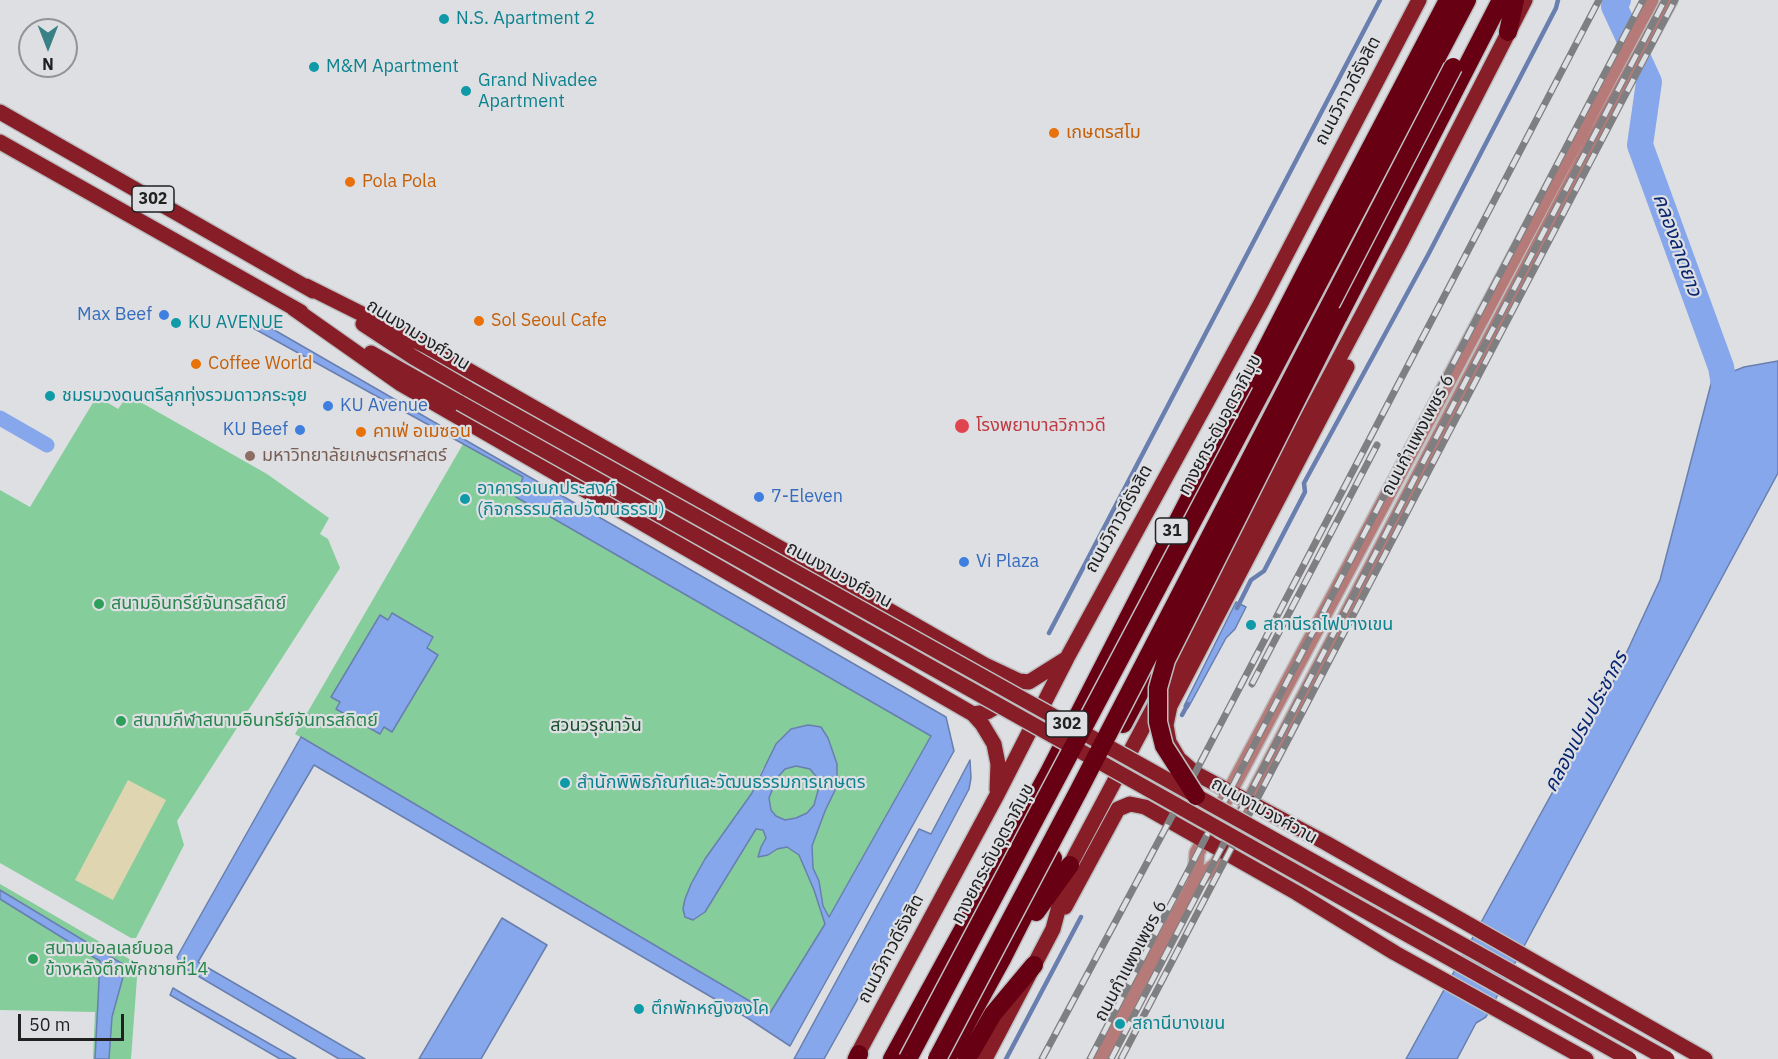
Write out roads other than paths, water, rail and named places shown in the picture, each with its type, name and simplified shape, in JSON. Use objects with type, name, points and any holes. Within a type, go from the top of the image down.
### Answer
[{"type":"highway","name":"31","points":[[892,1059],[1048,774],[1448,0]]},
{"type":"highway","name":"ทางยกระดับอุตราภิมุข","points":[[908,1059],[1467,0]]},
{"type":"highway","name":"31","points":[[937,1059],[1079,790],[1487,0]]},
{"type":"highway","points":[[947,1059],[1002,959],[1086,793],[1260,471],[1501,0]]},
{"type":"highway","points":[[1508,32],[1515,0]]},
{"type":"highway","points":[[1196,796],[1164,746],[1158,722],[1158,688],[1166,660],[1349,295],[1453,67]]},
{"type":"highway","points":[[1002,959],[1070,865]]},
{"type":"highway","points":[[967,1059],[993,1014],[1034,965]]},
{"type":"main road","name":"ถนนวิภาวดีรังสิต","points":[[857,1057],[997,795],[1067,658],[1261,303],[1419,0]]},
{"type":"main road","points":[[1053,929],[1070,865],[1402,240],[1525,0]]},
{"type":"main road","name":"ถนนงามวงศ์วาน","points":[[0,112],[306,286],[414,357],[464,396],[1629,1059]]},
{"type":"main road","name":"ถนนงามวงศ์วาน","points":[[0,142],[293,308],[464,396],[1196,796],[1667,1059]]},
{"type":"main road","points":[[1402,240],[1366,330],[1170,706],[1166,725],[1169,742],[1179,759],[1195,773],[1326,843],[1706,1059]]},
{"type":"main road","points":[[306,286],[426,346],[985,665],[1019,681],[1029,682],[1067,658]]},
{"type":"main road","points":[[293,308],[401,384],[973,714],[994,744],[999,764],[997,795]]},
{"type":"main road","points":[[973,714],[987,712],[994,708],[1000,694],[995,678],[985,665]]},
{"type":"main road","points":[[985,1059],[1118,809],[1130,804],[1145,807],[1224,851],[1395,953],[1586,1059]]},
{"type":"main road","points":[[1297,893],[1278,876],[1275,870],[1291,838],[1300,836],[1326,843]]},
{"type":"street","name":"ถนนกำแพงเพชร 6","points":[[1195,882],[1197,853],[1651,0]]},
{"type":"street","name":"ถนนกำแพงเพชร 6","points":[[1101,1059],[1195,882],[1217,864],[1224,851],[1670,0]]},
{"type":"water","points":[[257,320],[946,717],[954,751],[790,1046],[749,1019],[314,765],[198,962],[365,1059],[339,1059],[181,966],[177,957],[301,737],[770,1013],[825,924],[814,890],[799,855],[787,847],[758,857],[766,838],[763,830],[756,829],[705,912],[693,920],[685,917],[683,909],[691,884],[705,859],[752,793],[776,744],[791,729],[808,725],[821,727],[828,738],[837,764],[837,786],[812,846],[813,868],[819,881],[823,906],[829,917],[931,736],[516,497],[523,477],[253,328]],"holes":[[[796,766],[810,769],[818,779],[819,787],[814,805],[807,813],[796,818],[785,820],[776,816],[771,810],[769,798],[777,778],[785,769]]]},
{"type":"water","points":[[1778,361],[1778,473],[1486,1017],[1476,1023],[1457,1059],[1406,1059],[1613,682],[1660,580],[1712,380],[1744,367]]},
{"type":"water","points":[[1236,602],[1246,607],[1235,629],[1226,638],[1188,708],[1184,706]]},
{"type":"water","points":[[392,613],[433,637],[427,648],[438,655],[392,732],[384,727],[380,734],[336,709],[340,702],[331,697],[380,615],[388,620]]},
{"type":"water","points":[[970,760],[969,789],[824,1059],[794,1059],[919,829],[931,834]]},
{"type":"water","points":[[0,890],[126,966],[112,1017],[109,1059],[95,1059],[100,961],[0,899]]},
{"type":"water","points":[[502,918],[547,945],[481,1059],[419,1059]]},
{"type":"water","points":[[173,988],[296,1059],[280,1059],[170,995]]},
{"type":"waterway","points":[[1049,633],[1380,0]]},
{"type":"waterway","points":[[1237,608],[1251,580],[1264,571],[1305,492],[1304,483],[1428,255],[1556,8],[1558,0]]},
{"type":"waterway","name":"คลองลาดยาว","points":[[1618,0],[1614,6],[1649,82],[1640,145],[1721,367],[1726,410]]},
{"type":"waterway","points":[[0,418],[47,445]]},
{"type":"waterway","points":[[1182,715],[1188,704]]},
{"type":"waterway","points":[[1006,1059],[1081,917]]},
{"type":"railway","points":[[1042,1059],[1195,773],[1599,0]]},
{"type":"railway","points":[[1090,1059],[1643,0]]},
{"type":"railway","points":[[1111,1059],[1665,0]]},
{"type":"railway","points":[[1121,1059],[1675,0]]},
{"type":"railway","points":[[1252,684],[1377,445]]},
{"type":"place","name":"N.S. Apartment 2","points":[[444,19]]},
{"type":"place","name":"M&M Apartment","points":[[314,67]]},
{"type":"place","name":"Grand Nivadee Apartment","points":[[466,91]]},
{"type":"place","name":"เกษตรสโม","points":[[1054,133]]},
{"type":"place","name":"Pola Pola","points":[[350,182]]},
{"type":"place","name":"Max Beef","points":[[164,315]]},
{"type":"place","name":"Sol Seoul Cafe","points":[[479,321]]},
{"type":"place","name":"KU AVENUE","points":[[176,323]]},
{"type":"place","name":"Coffee World","points":[[196,364]]},
{"type":"place","name":"ชมรมวงดนตรีลูกทุ่งรวมดาวกระจุย","points":[[50,396]]},
{"type":"place","name":"KU Avenue","points":[[328,406]]},
{"type":"place","name":"โรงพยาบาลวิภาวดี","points":[[962,426]]},
{"type":"place","name":"KU Beef","points":[[300,430]]},
{"type":"place","name":"คาเฟ่ อเมซอน","points":[[361,432]]},
{"type":"place","name":"มหาวิทยาลัยเกษตรศาสตร์","points":[[250,456]]},
{"type":"place","name":"7-Eleven","points":[[759,497]]},
{"type":"place","name":"อาคารอเนกประสงค์ (กิจกรรรมศิลปวัฒนธรรม)","points":[[465,499]]},
{"type":"place","name":"Vi Plaza","points":[[964,562]]},
{"type":"place","name":"สนามอินทรีย์จันทรสถิตย์","points":[[99,604]]},
{"type":"place","name":"สถานีรถไฟบางเขน","points":[[1251,625]]},
{"type":"place","name":"สนามกีฬาสนามอินทรีย์จันทรสถิตย์","points":[[121,721]]},
{"type":"place","name":"สำนักพิพิธภัณฑ์และวัฒนธรรมการเกษตร","points":[[565,783]]},
{"type":"place","name":"สนามบอลเลย์บอล ข้างหลังตึกพักชายที่14","points":[[33,959]]},
{"type":"place","name":"ตึกพักหญิงชงโค","points":[[639,1009]]},
{"type":"place","name":"สถานีบางเขน","points":[[1120,1024]]},
{"type":"water label","name":"คลองเปรมประชากร","points":[[1586,722]]},
{"type":"park label","name":"สวนวรุณาวัน","points":[[596,726]]}]
